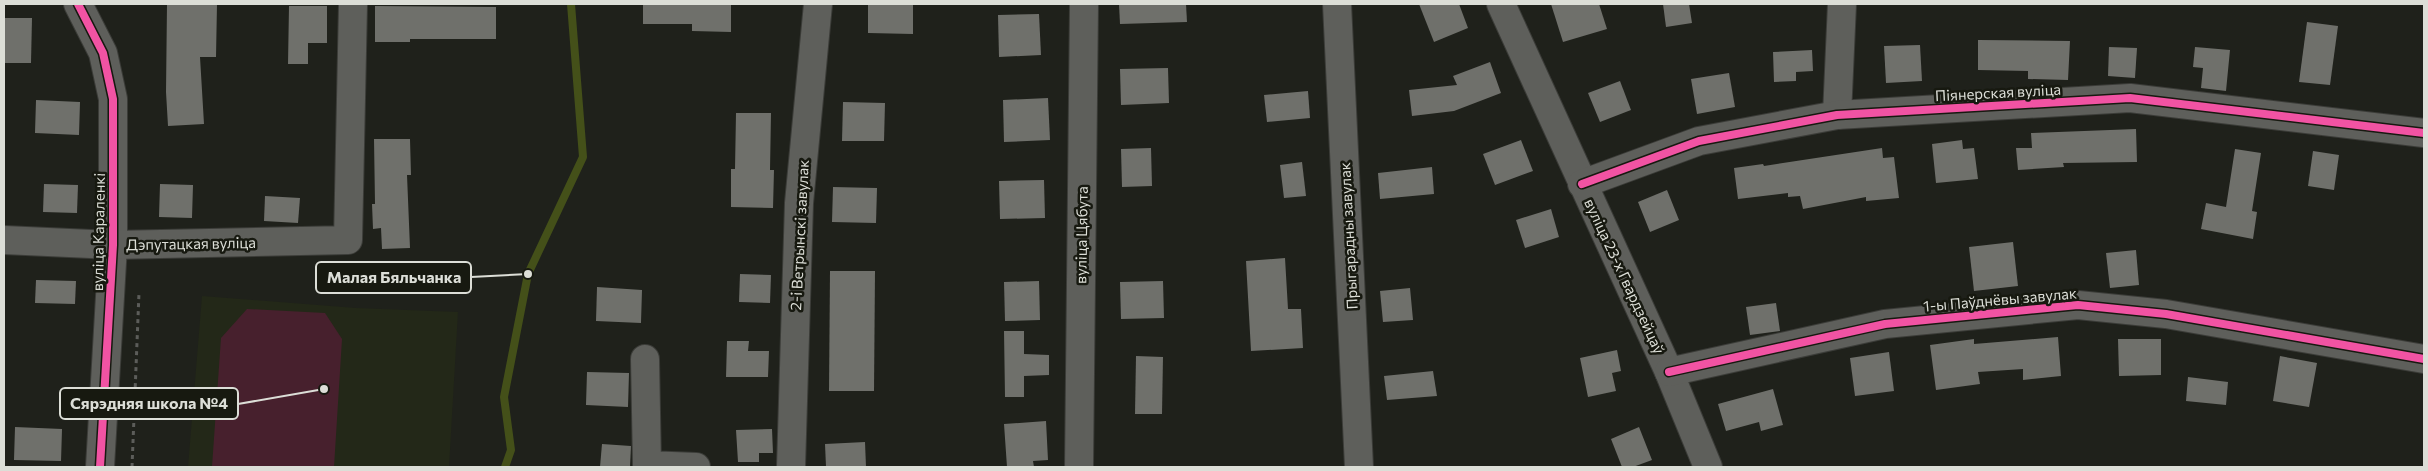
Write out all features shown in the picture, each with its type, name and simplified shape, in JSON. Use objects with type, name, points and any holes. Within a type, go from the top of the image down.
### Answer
[{"type":"street","name":"вуліца Караленкі","points":[[78,4],[103,53],[113,99],[113,244],[100,467]]},
{"type":"street","name":"Дэпутацкая вуліца","points":[[4,240],[113,244],[348,240],[353,4]]},
{"type":"street","name":"2-і Ветрынскі завулак","points":[[791,467],[799,203],[818,4]]},
{"type":"street","name":"вуліца Цябута","points":[[1079,467],[1084,4]]},
{"type":"street","name":"Прыгарадны завулак","points":[[1337,4],[1358,467]]},
{"type":"street","name":"вуліца 23-х Гвардзейцаў","points":[[1501,4],[1669,372],[1708,467]]},
{"type":"street","points":[[1837,115],[1842,4]]},
{"type":"street","name":"Піянерская вуліца","points":[[1582,184],[1699,141],[1837,115],[2130,98],[2424,133]]},
{"type":"street","name":"1-ы Паўднёвы завулак","points":[[1669,372],[1885,324],[2078,305],[2166,314],[2424,359]]},
{"type":"street","points":[[645,359],[648,466],[696,467]]},
{"type":"shaded area","points":[[202,296],[356,308],[458,312],[449,467],[188,467]]},
{"type":"shaded area","points":[[247,309],[325,313],[342,339],[334,467],[212,467],[221,338]]},
{"type":"building","points":[[167,4],[217,4],[216,57],[200,57],[204,124],[168,126],[166,92]]},
{"type":"building","points":[[643,4],[731,4],[731,32],[692,31],[692,24],[643,24]]},
{"type":"building","points":[[868,4],[913,4],[913,34],[868,33]]},
{"type":"building","points":[[1119,4],[1186,4],[1187,22],[1120,24]]},
{"type":"building","points":[[1419,4],[1459,4],[1468,28],[1434,42]]},
{"type":"building","points":[[1551,4],[1599,4],[1607,29],[1563,42]]},
{"type":"building","points":[[1663,4],[1689,4],[1692,23],[1666,27]]},
{"type":"building","points":[[289,6],[327,6],[327,43],[308,43],[308,64],[288,64]]},
{"type":"building","points":[[375,6],[496,7],[496,39],[410,39],[410,42],[375,42]]},
{"type":"building","points":[[1039,14],[1041,55],[999,57],[998,15]]},
{"type":"building","points":[[4,18],[32,18],[31,63],[4,63]]},
{"type":"building","points":[[2307,22],[2338,26],[2330,85],[2299,82]]},
{"type":"building","points":[[1978,40],[2070,41],[2068,80],[2028,79],[2028,71],[1978,70]]},
{"type":"building","points":[[1920,45],[1922,81],[1886,83],[1884,46]]},
{"type":"building","points":[[2109,47],[2137,48],[2135,78],[2108,76]]},
{"type":"building","points":[[2195,47],[2230,50],[2226,91],[2201,88],[2203,68],[2193,67]]},
{"type":"building","points":[[1812,50],[1813,71],[1796,72],[1796,81],[1774,82],[1773,52]]},
{"type":"building","points":[[1490,62],[1501,93],[1454,111],[1412,116],[1409,90],[1457,85],[1453,76]]},
{"type":"building","points":[[1168,68],[1169,103],[1121,105],[1120,69]]},
{"type":"building","points":[[1729,73],[1735,107],[1697,114],[1691,79]]},
{"type":"building","points":[[1620,81],[1631,110],[1600,122],[1588,93]]},
{"type":"building","points":[[1308,91],[1310,118],[1267,122],[1264,95]]},
{"type":"building","points":[[1048,98],[1050,140],[1004,142],[1003,100]]},
{"type":"building","points":[[36,100],[80,102],[79,135],[35,133]]},
{"type":"building","points":[[843,102],[885,103],[884,141],[842,141]]},
{"type":"building","points":[[736,113],[771,113],[770,170],[774,170],[773,208],[731,207],[731,169],[735,169]]},
{"type":"building","points":[[2136,129],[2137,162],[2063,163],[2064,167],[2018,170],[2016,148],[2032,148],[2031,133]]},
{"type":"building","points":[[374,139],[410,139],[411,175],[407,175],[410,248],[382,249],[381,228],[373,229],[372,204],[375,204]]},
{"type":"building","points":[[1521,140],[1533,171],[1495,185],[1483,154]]},
{"type":"building","points":[[1962,140],[1963,149],[1974,148],[1978,179],[1936,183],[1932,144]]},
{"type":"building","points":[[1151,148],[1152,186],[1122,187],[1121,149]]},
{"type":"building","points":[[1882,148],[1883,158],[1894,157],[1899,198],[1866,201],[1866,197],[1803,209],[1800,196],[1788,197],[1788,193],[1738,199],[1734,168],[1763,164],[1764,166]]},
{"type":"building","points":[[2235,149],[2261,153],[2252,211],[2257,212],[2253,239],[2201,229],[2206,203],[2226,207]]},
{"type":"building","points":[[2313,151],[2339,155],[2334,190],[2308,186]]},
{"type":"building","points":[[1302,162],[1306,196],[1284,198],[1280,165]]},
{"type":"building","points":[[1432,167],[1434,194],[1380,199],[1378,173]]},
{"type":"building","points":[[1044,180],[1045,218],[1000,219],[999,181]]},
{"type":"building","points":[[44,184],[78,185],[77,213],[43,212]]},
{"type":"building","points":[[160,184],[193,185],[192,218],[159,217]]},
{"type":"building","points":[[833,187],[877,188],[876,223],[832,222]]},
{"type":"building","points":[[1667,190],[1679,220],[1650,232],[1638,202]]},
{"type":"building","points":[[265,196],[300,198],[298,223],[264,221]]},
{"type":"building","points":[[1551,209],[1559,237],[1525,248],[1516,220]]},
{"type":"building","points":[[2013,242],[2018,286],[1974,291],[1969,247]]},
{"type":"building","points":[[2136,250],[2139,285],[2110,288],[2106,253]]},
{"type":"building","points":[[1285,258],[1288,309],[1301,309],[1303,348],[1251,351],[1246,261]]},
{"type":"building","points":[[830,271],[875,271],[874,391],[829,391]]},
{"type":"building","points":[[740,274],[771,275],[770,303],[739,302]]},
{"type":"building","points":[[36,280],[76,281],[75,304],[35,303]]},
{"type":"building","points":[[1039,281],[1040,320],[1005,321],[1004,282]]},
{"type":"building","points":[[1163,281],[1164,318],[1121,319],[1120,282]]},
{"type":"building","points":[[597,287],[642,290],[641,323],[596,321]]},
{"type":"building","points":[[1410,288],[1413,320],[1383,322],[1380,291]]},
{"type":"building","points":[[1776,303],[1780,331],[1750,335],[1746,307]]},
{"type":"building","points":[[1004,331],[1024,331],[1024,354],[1049,355],[1049,375],[1024,376],[1024,397],[1005,397]]},
{"type":"building","points":[[2058,337],[2061,376],[2023,380],[2023,369],[1978,372],[1980,384],[1936,390],[1930,345],[1974,339],[1974,344]]},
{"type":"building","points":[[2118,339],[2161,339],[2161,375],[2119,376]]},
{"type":"building","points":[[727,341],[749,341],[748,351],[769,351],[768,377],[726,377]]},
{"type":"building","points":[[1617,350],[1621,371],[1612,373],[1616,391],[1588,397],[1580,358]]},
{"type":"building","points":[[1889,352],[1894,391],[1855,396],[1850,358]]},
{"type":"building","points":[[1136,356],[1163,357],[1162,414],[1135,414]]},
{"type":"building","points":[[2280,356],[2317,363],[2309,407],[2273,401]]},
{"type":"building","points":[[1433,371],[1437,396],[1387,400],[1384,376]]},
{"type":"building","points":[[587,372],[629,373],[628,407],[586,405]]},
{"type":"building","points":[[2188,377],[2228,382],[2226,405],[2186,401]]},
{"type":"building","points":[[1773,389],[1783,425],[1761,431],[1759,422],[1726,431],[1718,404]]},
{"type":"building","points":[[1046,421],[1048,460],[1033,461],[1034,467],[1007,467],[1004,424]]},
{"type":"building","points":[[15,427],[62,429],[61,461],[14,460]]},
{"type":"building","points":[[1639,427],[1652,460],[1633,467],[1622,467],[1611,439]]},
{"type":"building","points":[[772,429],[773,453],[759,453],[759,462],[738,462],[736,430]]},
{"type":"building","points":[[865,442],[866,467],[826,467],[825,444]]},
{"type":"building","points":[[602,444],[631,446],[630,467],[600,467]]},
{"type":"waterway","points":[[505,467],[511,450],[504,397],[528,274],[583,157],[571,4]]},
{"type":"cycle path","points":[[78,4],[103,53],[113,99],[113,245],[100,467]]},
{"type":"cycle path","points":[[1582,184],[1699,141],[1837,115],[2130,98],[2424,133]]},
{"type":"cycle path","points":[[1669,372],[1885,324],[2078,305],[2166,314],[2424,359]]},
{"type":"place","name":"Малая Бяльчанка","points":[[528,274]]},
{"type":"place","name":"Сярэдняя школа №4","points":[[324,389]]}]
